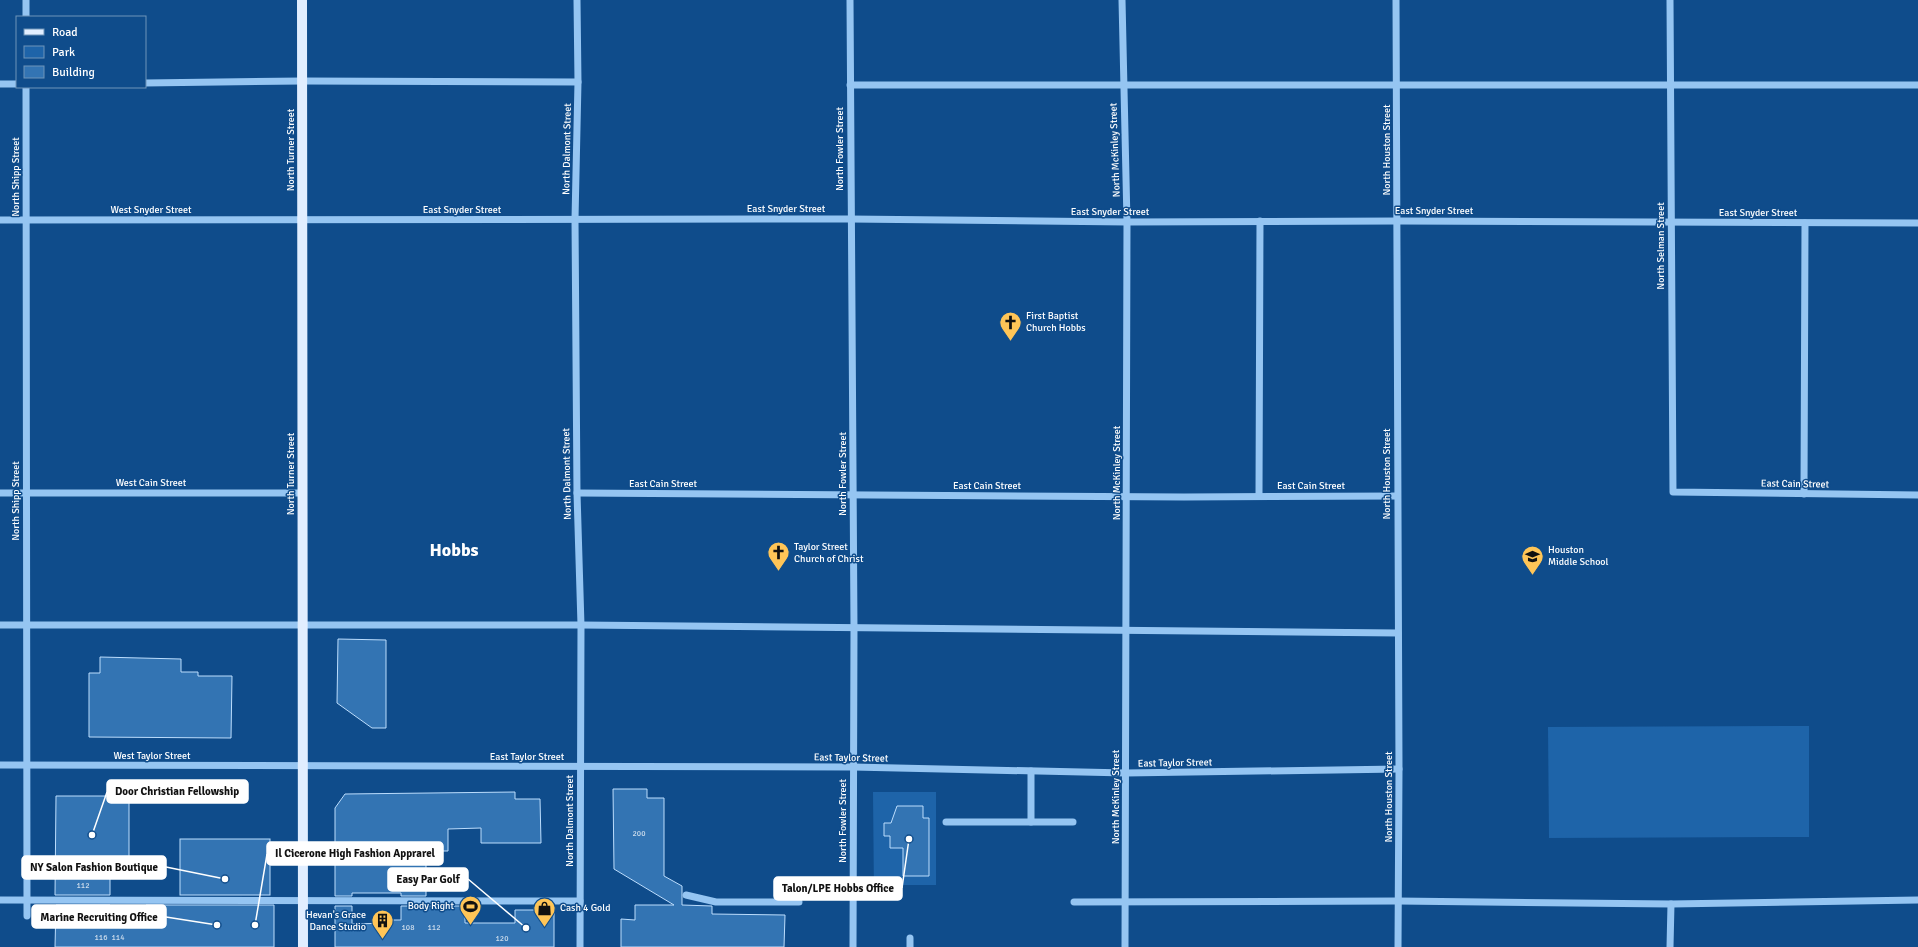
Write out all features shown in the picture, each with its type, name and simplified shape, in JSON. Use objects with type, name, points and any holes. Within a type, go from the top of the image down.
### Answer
[{"type":"main road","name":"North Turner Street","points":[[302,0],[303,947]]},
{"type":"street","points":[[26,0],[26,16]]},
{"type":"street","name":"North Dalmont Street","points":[[577,0],[578,82],[575,219],[577,493],[581,625],[580,947]]},
{"type":"street","name":"North Fowler Street","points":[[850,0],[850,219],[854,628],[853,947]]},
{"type":"street","name":"North McKinley Street","points":[[1122,0],[1127,222],[1125,947]]},
{"type":"street","name":"North Houston Street","points":[[1396,0],[1398,221],[1398,947]]},
{"type":"street","name":"North Selman Street","points":[[1670,0],[1672,492]]},
{"type":"street","points":[[146,83],[302,81],[578,82]]},
{"type":"street","points":[[0,84],[16,84]]},
{"type":"street","points":[[850,85],[1918,85]]},
{"type":"street","name":"North Shipp Street","points":[[26,88],[26,916]]},
{"type":"street","name":"East Snyder Street","points":[[303,220],[850,219],[1127,222],[1398,221],[1918,223]]},
{"type":"street","name":"West Snyder Street","points":[[0,220],[303,220]]},
{"type":"street","points":[[1259,496],[1260,221]]},
{"type":"street","points":[[1804,494],[1806,223]]},
{"type":"street","name":"East Cain Street","points":[[1672,492],[1918,495]]},
{"type":"street","name":"West Cain Street","points":[[0,493],[303,493]]},
{"type":"street","name":"East Cain Street","points":[[577,493],[1126,497],[1397,496]]},
{"type":"street","points":[[0,625],[581,625],[1398,633]]},
{"type":"street","name":"West Taylor Street","points":[[0,765],[303,767]]},
{"type":"street","name":"East Taylor Street","points":[[303,767],[853,767],[1126,773],[1399,769]]},
{"type":"street","points":[[1031,771],[1031,822]]},
{"type":"street","points":[[946,822],[1073,822]]},
{"type":"street","points":[[686,895],[716,902],[799,902]]},
{"type":"street","points":[[0,900],[580,901]]},
{"type":"street","points":[[1074,902],[1398,901],[1671,904],[1918,900]]},
{"type":"street","points":[[1670,947],[1671,904]]},
{"type":"street","points":[[910,938],[910,947]]},
{"type":"green space","points":[[1809,726],[1809,837],[1549,838],[1548,727]]},
{"type":"green space","points":[[873,792],[936,792],[936,885],[885,885],[885,896],[874,896]]},
{"type":"building","points":[[338,639],[386,640],[386,728],[372,728],[337,703]]},
{"type":"building","points":[[100,657],[181,659],[181,672],[198,672],[198,676],[232,676],[231,738],[89,737],[89,673],[100,673]]},
{"type":"building","points":[[613,789],[647,789],[647,798],[664,798],[664,876],[682,886],[682,905],[712,906],[712,914],[785,915],[784,947],[621,947],[621,919],[635,920],[635,905],[674,905],[614,869]]},
{"type":"building","points":[[515,792],[515,799],[540,799],[541,843],[481,843],[481,828],[448,829],[448,851],[426,851],[426,896],[401,896],[401,893],[352,893],[352,896],[335,896],[335,808],[345,794]]},
{"type":"building","points":[[56,796],[129,796],[129,873],[110,873],[110,895],[55,895]]},
{"type":"building","points":[[897,806],[923,806],[923,818],[929,818],[929,876],[903,876],[903,848],[890,848],[890,836],[884,836],[884,823],[891,823]]},
{"type":"building","points":[[180,839],[270,839],[270,895],[180,895]]},
{"type":"building","points":[[56,905],[110,905],[110,911],[146,911],[146,905],[274,905],[274,947],[55,947]]},
{"type":"building","points":[[335,906],[352,906],[352,924],[390,923],[390,920],[401,920],[401,906],[465,906],[465,923],[515,923],[515,910],[537,910],[537,906],[554,906],[554,947],[335,947]]},
{"type":"place","name":"First Baptist Church Hobbs","points":[[1010,342]]},
{"type":"place","name":"Taylor Street Church of Christ","points":[[778,572]]},
{"type":"place","name":"Houston Middle School","points":[[1532,576]]},
{"type":"place","name":"Door Christian Fellowship","points":[[92,835]]},
{"type":"place","name":"Talon/LPE Hobbs Office","points":[[909,839]]},
{"type":"place","name":"NY Salon Fashion Boutique","points":[[225,879]]},
{"type":"place","name":"Marine Recruiting Office","points":[[217,925]]},
{"type":"place","name":"Il Cicerone High Fashion Apprarel","points":[[255,925]]},
{"type":"place","name":"Body Right","points":[[470,926]]},
{"type":"place","name":"Easy Par Golf","points":[[526,928]]},
{"type":"place","name":"Cash 4 Gold","points":[[545,928]]},
{"type":"place","name":"Hevan's Grace Dance Studio","points":[[382,940]]},
{"type":"district","name":"Hobbs","points":[[454,550]]}]
